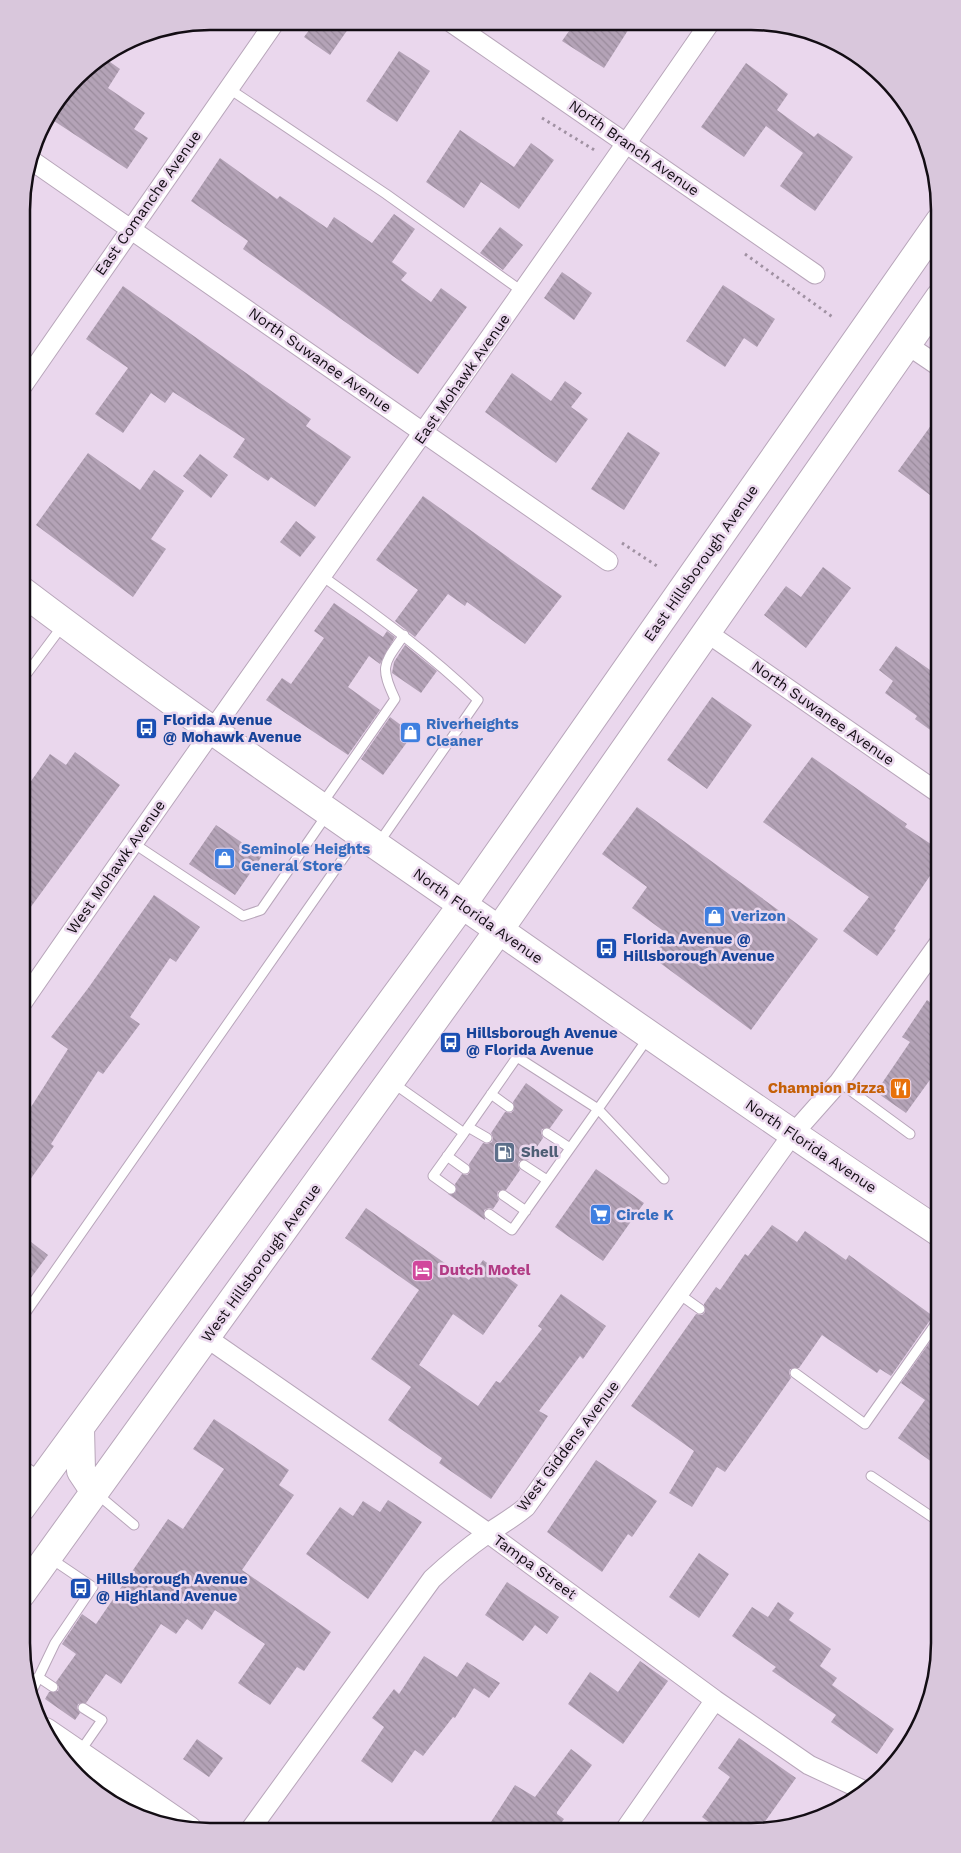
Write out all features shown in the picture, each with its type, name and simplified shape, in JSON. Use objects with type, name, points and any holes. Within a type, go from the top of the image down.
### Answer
[{"type":"main road","name":"East Hillsborough Avenue","points":[[462,905],[931,234]]},
{"type":"main road","points":[[499,930],[931,309]]},
{"type":"main road","name":"North Florida Avenue","points":[[30,597],[212,732],[368,841],[499,930],[792,1135],[931,1226]]},
{"type":"main road","points":[[31,1476],[80,1428],[462,905]]},
{"type":"main road","name":"West Hillsborough Avenue","points":[[30,1581],[499,930]]},
{"type":"main road","points":[[80,1428],[81,1471],[95,1492]]},
{"type":"main road","points":[[59,1741],[78,1754],[101,1783],[164,1817]]},
{"type":"street","name":"East Comanche Avenue","points":[[30,374],[269,30]]},
{"type":"street","name":"North Branch Avenue","points":[[462,30],[815,274]]},
{"type":"street","name":"East Mohawk Avenue","points":[[212,732],[425,432],[705,30]]},
{"type":"street","name":"North Suwanee Avenue","points":[[36,164],[425,432],[608,561]]},
{"type":"street","points":[[906,344],[931,361]]},
{"type":"street","name":"North Suwanee Avenue","points":[[706,632],[931,788]]},
{"type":"street","name":"West Mohawk Avenue","points":[[30,991],[132,842],[212,732]]},
{"type":"street","name":"West Giddens Avenue","points":[[255,1823],[432,1579],[454,1558],[488,1533],[511,1520],[526,1507],[792,1135],[839,1082],[931,954]]},
{"type":"street","name":"Tampa Street","points":[[207,1338],[488,1533],[715,1700],[809,1765],[857,1788]]},
{"type":"street","points":[[630,1823],[715,1700]]},
{"type":"lane","points":[[228,88],[386,194],[523,292]]},
{"type":"lane","points":[[30,1307],[368,841],[478,700],[404,635],[322,576]]},
{"type":"lane","points":[[30,669],[65,623]]},
{"type":"lane","points":[[132,842],[243,916],[260,910],[395,699],[384,672],[386,661],[404,635]]},
{"type":"lane","points":[[489,1214],[512,1230],[649,1035]]},
{"type":"lane","points":[[452,1189],[433,1176],[517,1058],[598,1109],[664,1179]]},
{"type":"lane","points":[[390,1081],[466,1130],[487,1138]]},
{"type":"lane","points":[[839,1082],[910,1134]]},
{"type":"lane","points":[[491,1094],[509,1107]]},
{"type":"lane","points":[[547,1133],[570,1148]]},
{"type":"lane","points":[[447,1156],[465,1169]]},
{"type":"lane","points":[[524,1165],[548,1180]]},
{"type":"lane","points":[[503,1195],[526,1211]]},
{"type":"lane","points":[[679,1294],[700,1309]]},
{"type":"lane","points":[[795,1373],[865,1424],[931,1330]]},
{"type":"lane","points":[[871,1476],[931,1515]]},
{"type":"lane","points":[[95,1492],[134,1525]]},
{"type":"lane","points":[[35,1684],[55,1643],[93,1587],[48,1556]]},
{"type":"lane","points":[[38,1677],[53,1687]]},
{"type":"lane","points":[[78,1754],[102,1720],[83,1708]]},
{"type":"path","points":[[542,118],[614,161]]},
{"type":"path","points":[[741,251],[834,318]]},
{"type":"building","points":[[309,30],[347,30],[330,55],[304,37]]},
{"type":"building","points":[[570,30],[628,30],[604,68],[562,41]]},
{"type":"building","points":[[399,51],[430,71],[397,122],[366,101]]},
{"type":"building","points":[[109,61],[120,69],[108,88],[145,113],[134,129],[148,138],[127,169],[54,121],[75,91]]},
{"type":"building","points":[[746,63],[788,94],[777,110],[814,137],[818,133],[853,157],[815,211],[780,186],[803,153],[766,126],[744,157],[701,127]]},
{"type":"building","points":[[460,130],[514,167],[531,143],[554,160],[519,209],[481,182],[464,208],[426,182]]},
{"type":"building","points":[[220,158],[277,199],[280,196],[327,228],[334,217],[372,243],[394,214],[415,229],[392,262],[407,273],[401,280],[431,302],[441,288],[467,307],[418,374],[243,249],[248,241],[191,201]]},
{"type":"building","points":[[500,227],[523,245],[503,270],[480,253]]},
{"type":"building","points":[[562,272],[592,293],[574,320],[544,298]]},
{"type":"building","points":[[723,285],[775,319],[757,347],[744,338],[725,367],[686,341]]},
{"type":"building","points":[[123,286],[311,419],[306,426],[351,457],[315,507],[271,477],[268,481],[233,457],[245,439],[173,392],[165,403],[151,393],[123,433],[95,414],[128,368],[86,339]]},
{"type":"building","points":[[512,373],[551,401],[565,381],[582,393],[571,407],[588,419],[556,463],[485,412]]},
{"type":"building","points":[[931,425],[930,495],[898,471]]},
{"type":"building","points":[[628,432],[660,453],[624,510],[591,489]]},
{"type":"building","points":[[88,453],[140,490],[154,470],[184,491],[151,539],[166,549],[133,597],[36,525]]},
{"type":"building","points":[[200,454],[228,475],[211,498],[183,476]]},
{"type":"building","points":[[423,496],[562,596],[525,644],[467,602],[465,606],[448,594],[415,637],[395,621],[418,590],[376,560]]},
{"type":"building","points":[[296,521],[316,537],[300,557],[280,542]]},
{"type":"building","points":[[823,567],[851,588],[806,648],[764,615],[786,586],[801,597]]},
{"type":"building","points":[[334,603],[383,637],[387,631],[395,637],[380,664],[369,656],[348,687],[380,710],[348,755],[266,700],[282,678],[291,684],[324,638],[314,631]]},
{"type":"building","points":[[405,645],[437,671],[421,693],[392,673],[394,662]]},
{"type":"building","points":[[896,646],[931,671],[931,731],[915,719],[917,716],[885,693],[893,681],[879,670]]},
{"type":"building","points":[[712,697],[752,725],[707,789],[667,760]]},
{"type":"building","points":[[390,717],[413,734],[383,775],[361,759]]},
{"type":"building","points":[[75,752],[120,785],[30,908],[30,783],[50,754],[66,765]]},
{"type":"building","points":[[812,757],[907,824],[905,827],[931,844],[931,874],[894,929],[896,930],[877,956],[843,931],[869,897],[763,822]]},
{"type":"building","points":[[637,807],[818,939],[751,1030],[652,957],[669,935],[632,908],[647,887],[602,854]]},
{"type":"building","points":[[216,825],[262,856],[235,895],[189,864]]},
{"type":"building","points":[[154,895],[200,927],[176,962],[170,958],[130,1017],[140,1024],[103,1074],[98,1071],[51,1144],[54,1146],[30,1180],[30,1108],[68,1049],[51,1037]]},
{"type":"building","points":[[927,1000],[931,1003],[931,1078],[906,1113],[876,1092],[910,1042],[902,1037]]},
{"type":"building","name":"Shell","points":[[526,1083],[563,1110],[550,1128],[542,1129],[543,1138],[528,1160],[519,1161],[520,1170],[506,1190],[498,1191],[499,1200],[493,1209],[484,1210],[485,1220],[448,1194],[456,1192],[455,1184],[462,1174],[467,1175],[470,1172],[469,1164],[483,1143],[492,1142],[491,1133],[505,1112],[511,1113],[514,1110],[513,1102]]},
{"type":"building","name":"Circle K","points":[[596,1169],[644,1203],[603,1261],[555,1227]]},
{"type":"building","points":[[366,1208],[469,1280],[483,1260],[518,1285],[483,1335],[453,1314],[419,1365],[478,1406],[496,1381],[500,1383],[542,1329],[538,1326],[561,1294],[606,1326],[583,1359],[580,1356],[539,1411],[548,1416],[491,1499],[439,1463],[442,1458],[388,1420],[411,1387],[371,1359],[419,1290],[345,1238]]},
{"type":"building","points":[[772,1225],[797,1242],[805,1231],[846,1260],[849,1255],[931,1315],[931,1319],[891,1376],[880,1369],[877,1373],[822,1335],[799,1368],[790,1369],[791,1378],[725,1472],[717,1467],[692,1507],[669,1493],[694,1451],[631,1406],[696,1314],[702,1315],[705,1312],[704,1304],[716,1287],[720,1290],[745,1254],[748,1256]]},
{"type":"building","points":[[30,1241],[48,1255],[30,1279]]},
{"type":"building","points":[[931,1340],[931,1461],[898,1438],[925,1400],[901,1383]]},
{"type":"building","points":[[214,1419],[289,1470],[279,1485],[294,1495],[242,1570],[331,1632],[304,1671],[297,1667],[270,1705],[238,1683],[265,1644],[215,1610],[202,1630],[187,1619],[176,1634],[161,1624],[121,1684],[106,1674],[86,1703],[78,1704],[77,1708],[80,1713],[75,1720],[45,1699],[49,1692],[58,1691],[59,1687],[56,1682],[76,1654],[62,1644],[82,1614],[96,1624],[168,1519],[183,1529],[224,1469],[193,1449]]},
{"type":"building","points":[[596,1460],[657,1501],[632,1537],[628,1534],[602,1572],[547,1532]]},
{"type":"building","points":[[388,1500],[422,1522],[368,1599],[306,1554],[340,1507],[353,1516],[363,1501],[380,1512]]},
{"type":"building","points":[[699,1553],[729,1574],[699,1618],[669,1597]]},
{"type":"building","points":[[507,1582],[559,1617],[547,1634],[535,1625],[523,1641],[485,1615]]},
{"type":"building","points":[[778,1602],[794,1613],[789,1620],[831,1649],[820,1666],[837,1678],[832,1685],[894,1729],[877,1754],[831,1722],[836,1715],[772,1671],[776,1667],[732,1636],[752,1607],[768,1617]]},
{"type":"building","points":[[424,1656],[457,1677],[467,1662],[500,1683],[489,1698],[474,1688],[455,1718],[453,1717],[423,1756],[415,1750],[392,1783],[361,1761],[384,1727],[372,1718],[394,1689],[399,1694]]},
{"type":"building","points":[[640,1661],[668,1681],[623,1744],[568,1704],[590,1672],[618,1692]]},
{"type":"building","points":[[739,1738],[796,1778],[764,1823],[710,1823],[702,1817],[730,1777],[718,1768]]},
{"type":"building","points":[[197,1739],[223,1758],[209,1777],[183,1759]]},
{"type":"building","points":[[571,1749],[592,1765],[557,1812],[564,1819],[561,1823],[490,1823],[515,1785],[535,1797]]},
{"type":"place","name":"Florida Avenue @ Mohawk Avenue","points":[[147,729]]},
{"type":"place","name":"Riverheights Cleaner","points":[[410,733]]},
{"type":"place","name":"Seminole Heights General Store","points":[[225,858]]},
{"type":"place","name":"Verizon","points":[[715,916]]},
{"type":"place","name":"Florida Avenue @ Hillsborough Avenue","points":[[607,948]]},
{"type":"place","name":"Hillsborough Avenue @ Florida Avenue","points":[[450,1042]]},
{"type":"place","name":"Champion Pizza","points":[[901,1088]]},
{"type":"place","name":"Shell","points":[[505,1152]]},
{"type":"place","name":"Circle K","points":[[600,1215]]},
{"type":"place","name":"Dutch Motel","points":[[423,1270]]},
{"type":"place","name":"Hillsborough Avenue @ Highland Avenue","points":[[80,1588]]}]
